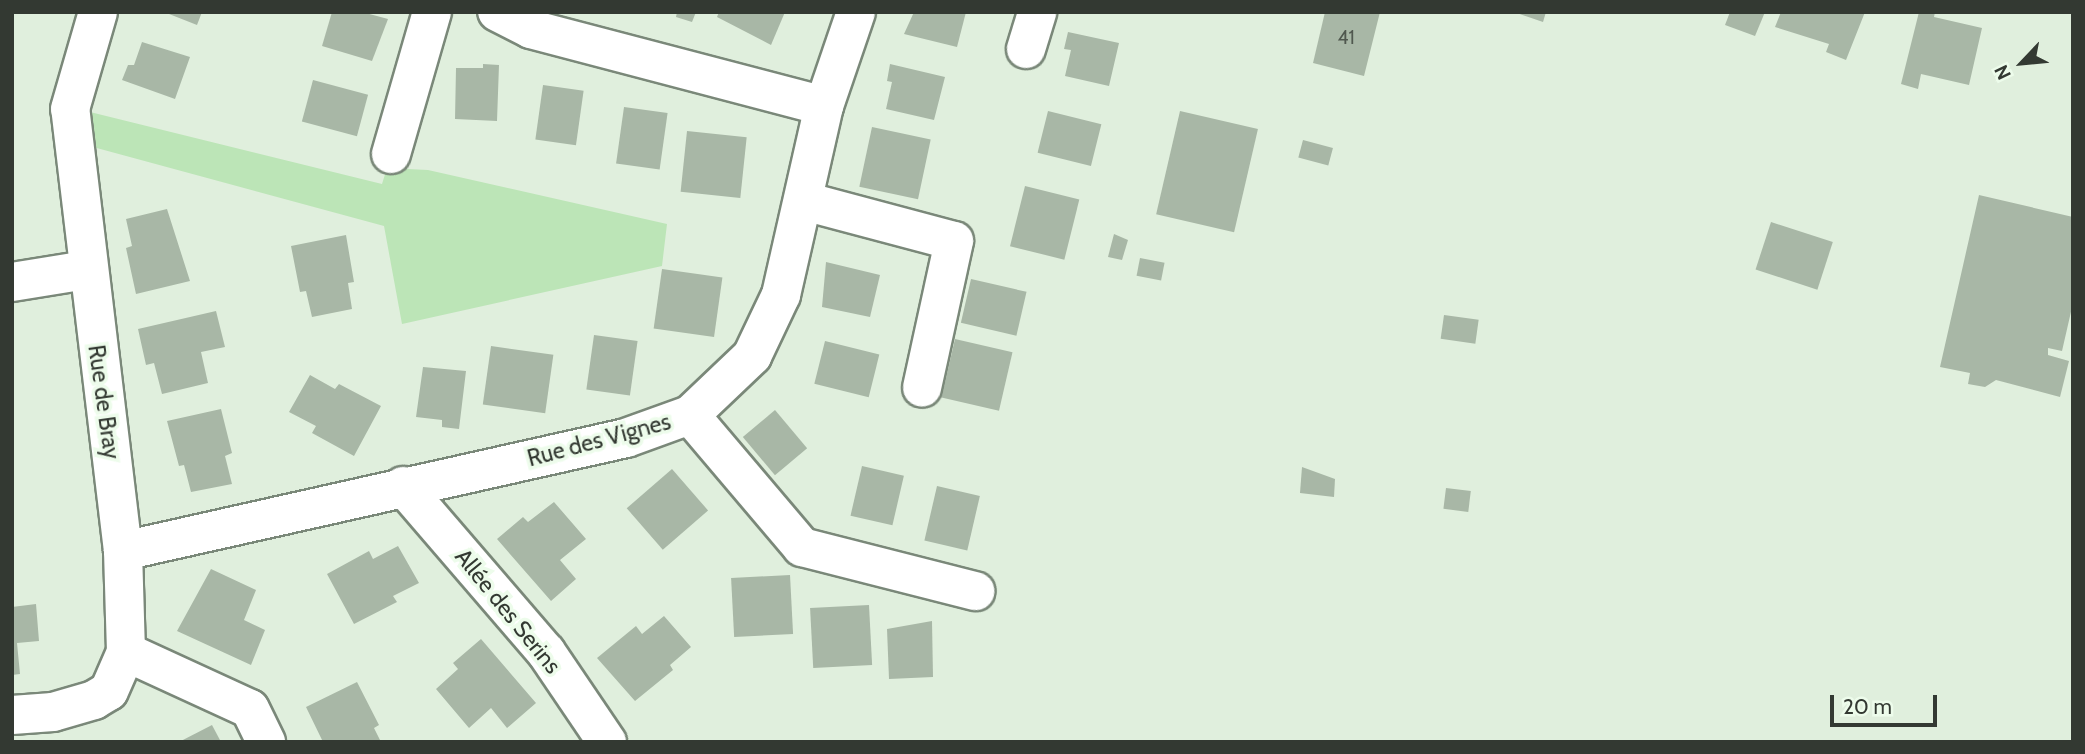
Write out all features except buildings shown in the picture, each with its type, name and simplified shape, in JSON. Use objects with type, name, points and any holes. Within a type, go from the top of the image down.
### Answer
[{"type":"street","name":"Rue de Bray","points":[[12,715],[53,712],[94,700],[109,691],[126,652],[123,551],[86,270],[70,109],[98,12]]},
{"type":"street","points":[[391,154],[432,12]]},
{"type":"street","points":[[497,12],[531,29],[824,106]]},
{"type":"street","name":"Rue des Vignes","points":[[123,551],[402,486],[626,438],[690,415],[752,356],[781,295],[824,106],[856,12]]},
{"type":"street","points":[[1026,49],[1037,12]]},
{"type":"street","points":[[804,201],[954,241],[922,388]]},
{"type":"street","points":[[12,282],[86,270]]},
{"type":"street","points":[[690,415],[802,547],[975,591]]},
{"type":"street","name":"Allée des Serins","points":[[402,486],[546,652],[607,742]]},
{"type":"street","points":[[126,652],[250,709],[266,742]]},
{"type":"green space","points":[[90,112],[382,184],[387,168],[428,170],[667,224],[662,266],[402,324],[384,226],[93,147]]}]
